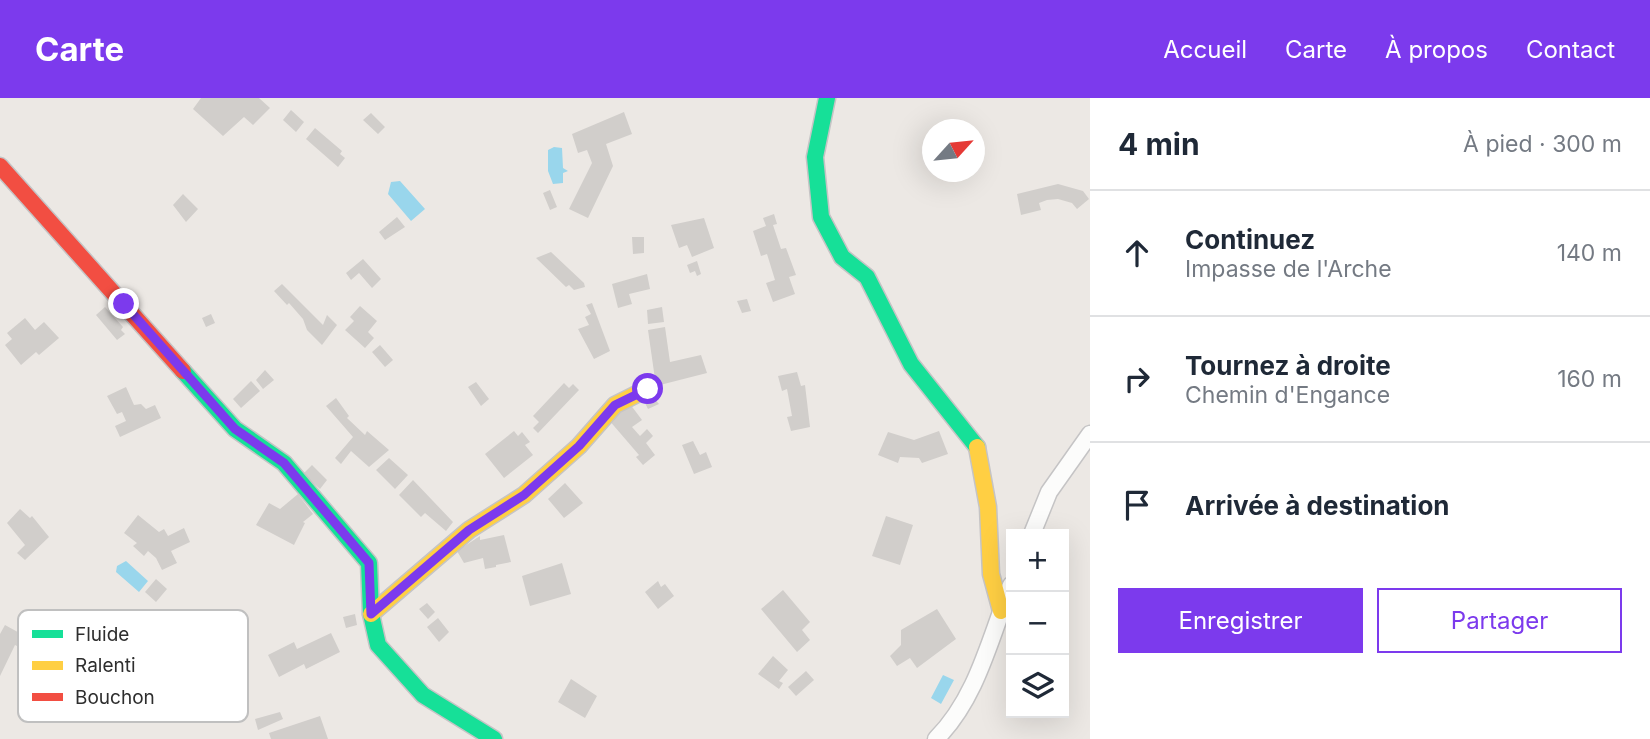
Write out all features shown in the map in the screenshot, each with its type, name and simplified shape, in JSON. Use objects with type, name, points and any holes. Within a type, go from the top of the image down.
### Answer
[{"type":"street","points":[[827,98],[815,157],[821,217],[842,257],[867,277],[911,364],[980,451],[988,507],[991,574],[1001,611]]},
{"type":"street","points":[[0,166],[235,429],[284,463],[369,563],[371,614],[379,645],[423,695],[494,739]]},
{"type":"street","points":[[371,614],[469,530],[524,495],[579,446],[615,405],[648,389]]},
{"type":"street","points":[[1034,529],[1049,492],[1090,434]]},
{"type":"street","points":[[936,739],[953,722],[981,668],[1008,592]]},
{"type":"water","points":[[554,147],[562,148],[563,168],[568,171],[563,173],[563,183],[553,184],[548,171],[548,150]]},
{"type":"water","points":[[400,181],[425,209],[411,221],[388,194],[391,182]]},
{"type":"water","points":[[126,561],[148,581],[139,592],[116,572],[117,566]]},
{"type":"water","points":[[943,675],[954,680],[941,704],[931,698]]},
{"type":"building","points":[[201,98],[259,98],[270,108],[253,125],[244,117],[223,136],[193,109]]},
{"type":"building","points":[[291,110],[304,122],[296,132],[283,120]]},
{"type":"building","points":[[624,112],[632,134],[606,144],[613,166],[588,218],[569,209],[592,163],[587,150],[578,153],[572,134]]},
{"type":"building","points":[[371,113],[385,127],[378,134],[363,120]]},
{"type":"building","points":[[315,128],[342,151],[340,154],[345,158],[338,167],[306,139]]},
{"type":"building","points":[[1058,184],[1083,191],[1089,199],[1077,209],[1072,203],[1058,199],[1047,200],[1039,203],[1041,210],[1021,215],[1017,194]]},
{"type":"building","points":[[550,190],[557,207],[550,210],[543,193]]},
{"type":"building","points":[[183,194],[198,209],[186,222],[173,205]]},
{"type":"building","points":[[774,214],[777,224],[773,225],[781,249],[786,248],[796,275],[789,277],[795,294],[773,302],[766,283],[775,280],[767,254],[761,256],[753,231],[766,226],[763,218]]},
{"type":"building","points":[[397,217],[405,227],[385,240],[379,232]]},
{"type":"building","points":[[704,218],[714,248],[692,257],[687,245],[679,248],[671,225]]},
{"type":"building","points":[[632,237],[644,237],[644,253],[633,254]]},
{"type":"building","points":[[551,252],[585,287],[574,290],[569,285],[566,287],[536,258]]},
{"type":"building","points":[[363,259],[381,279],[372,288],[359,273],[351,280],[346,273]]},
{"type":"building","points":[[697,261],[701,274],[697,276],[695,271],[690,273],[687,265]]},
{"type":"building","points":[[647,274],[650,289],[629,294],[632,304],[618,308],[612,284]]},
{"type":"building","points":[[282,284],[323,325],[327,315],[337,325],[322,345],[307,330],[303,319],[289,303],[287,305],[274,291]]},
{"type":"building","points":[[747,299],[751,311],[742,313],[737,301]]},
{"type":"building","points":[[592,303],[610,351],[594,359],[578,329],[589,325],[585,317],[591,314],[586,305]]},
{"type":"building","points":[[360,306],[377,321],[368,332],[374,338],[365,348],[345,330],[354,321],[350,317]]},
{"type":"building","points":[[105,307],[123,327],[121,330],[125,334],[117,340],[96,315]]},
{"type":"building","points":[[662,307],[664,322],[648,324],[647,310]]},
{"type":"building","points":[[211,314],[215,323],[206,327],[202,318]]},
{"type":"building","points":[[25,318],[35,330],[44,322],[59,338],[39,355],[36,352],[21,365],[5,345],[12,339],[7,333]]},
{"type":"building","points":[[665,327],[670,362],[701,355],[707,373],[656,386],[648,330]]},
{"type":"building","points":[[380,345],[393,360],[385,367],[372,352]]},
{"type":"building","points":[[265,370],[274,380],[263,389],[256,380]]},
{"type":"building","points":[[797,372],[801,386],[805,385],[810,427],[791,431],[787,417],[792,416],[787,389],[782,391],[778,376]]},
{"type":"building","points":[[251,381],[260,391],[241,408],[233,399]]},
{"type":"building","points":[[476,382],[489,399],[481,406],[468,387]]},
{"type":"building","points":[[564,383],[569,388],[573,384],[579,390],[538,433],[533,428],[539,422],[533,416]]},
{"type":"building","points":[[126,387],[134,405],[141,404],[146,409],[155,405],[161,418],[120,437],[115,426],[126,421],[122,412],[117,414],[107,396]]},
{"type":"building","points":[[652,396],[659,404],[648,409],[643,399]]},
{"type":"building","points":[[336,398],[349,416],[347,418],[365,435],[367,431],[389,450],[369,467],[351,451],[341,464],[335,458],[353,437],[326,406]]},
{"type":"building","points":[[630,404],[642,420],[632,427],[640,436],[647,429],[653,436],[646,443],[655,455],[643,465],[636,457],[639,455],[608,419]]},
{"type":"building","points":[[514,431],[518,436],[522,432],[530,442],[525,445],[533,455],[504,478],[485,454]]},
{"type":"building","points":[[939,431],[948,454],[922,463],[919,458],[900,457],[898,463],[878,455],[888,432],[914,440]]},
{"type":"building","points":[[693,441],[700,455],[706,452],[712,467],[694,474],[682,445]]},
{"type":"building","points":[[389,458],[408,475],[395,489],[376,470]]},
{"type":"building","points":[[312,465],[327,480],[320,489],[303,474]]},
{"type":"building","points":[[413,480],[453,522],[446,531],[425,513],[421,517],[399,495]]},
{"type":"building","points":[[565,483],[583,503],[564,518],[548,499]]},
{"type":"building","points":[[298,494],[313,514],[303,522],[305,523],[294,545],[256,525],[269,503],[280,509]]},
{"type":"building","points":[[20,509],[30,518],[32,516],[49,537],[25,560],[17,553],[25,545],[7,523]]},
{"type":"building","points":[[138,515],[159,532],[164,529],[168,536],[184,528],[190,542],[171,551],[177,563],[162,570],[156,558],[148,551],[144,556],[133,546],[137,543],[124,533]]},
{"type":"building","points":[[886,516],[913,525],[900,565],[872,556]]},
{"type":"building","points":[[504,535],[511,562],[485,569],[483,558],[464,563],[457,551],[480,536],[480,540]]},
{"type":"building","points":[[562,563],[571,594],[530,606],[522,576]]},
{"type":"building","points":[[156,579],[167,589],[156,602],[145,592]]},
{"type":"building","points":[[658,581],[661,587],[665,584],[674,596],[658,609],[645,592]]},
{"type":"building","points":[[783,590],[810,622],[802,630],[810,640],[797,652],[761,609]]},
{"type":"building","points":[[427,603],[435,612],[428,619],[419,609]]},
{"type":"building","points":[[937,609],[956,639],[917,668],[910,658],[897,666],[890,656],[901,645],[901,630]]},
{"type":"building","points":[[355,614],[357,625],[346,628],[343,617]]},
{"type":"building","points":[[438,618],[449,632],[439,642],[427,627]]},
{"type":"building","points":[[5,625],[18,632],[18,646],[15,645],[0,676],[0,634]]},
{"type":"building","points":[[331,633],[340,652],[306,669],[304,664],[279,677],[268,655],[294,642],[297,649]]},
{"type":"building","points":[[773,656],[788,670],[779,681],[783,683],[779,689],[758,674]]},
{"type":"building","points":[[806,671],[814,680],[796,696],[788,687]]},
{"type":"building","points":[[571,679],[597,696],[585,718],[558,702]]},
{"type":"building","points":[[280,712],[283,719],[258,730],[255,719]]},
{"type":"building","points":[[320,716],[328,739],[271,739],[269,733]]},
{"type":"traffic: fast","points":[[827,98],[815,157],[821,217],[842,257],[867,277],[911,364],[977,447]]},
{"type":"traffic: fast","points":[[183,371],[235,429],[284,463],[369,563],[371,614],[378,645],[423,695],[494,739]]},
{"type":"traffic: slow","points":[[371,614],[469,530],[524,495],[579,446],[615,405],[647,389]]},
{"type":"traffic: slow","points":[[977,447],[988,507],[991,574],[1001,611]]},
{"type":"traffic: jam","points":[[0,166],[183,371]]},
{"type":"route","points":[[124,304],[235,429],[284,463],[369,563],[371,614],[469,530],[524,495],[579,446],[615,405],[648,389]]}]
